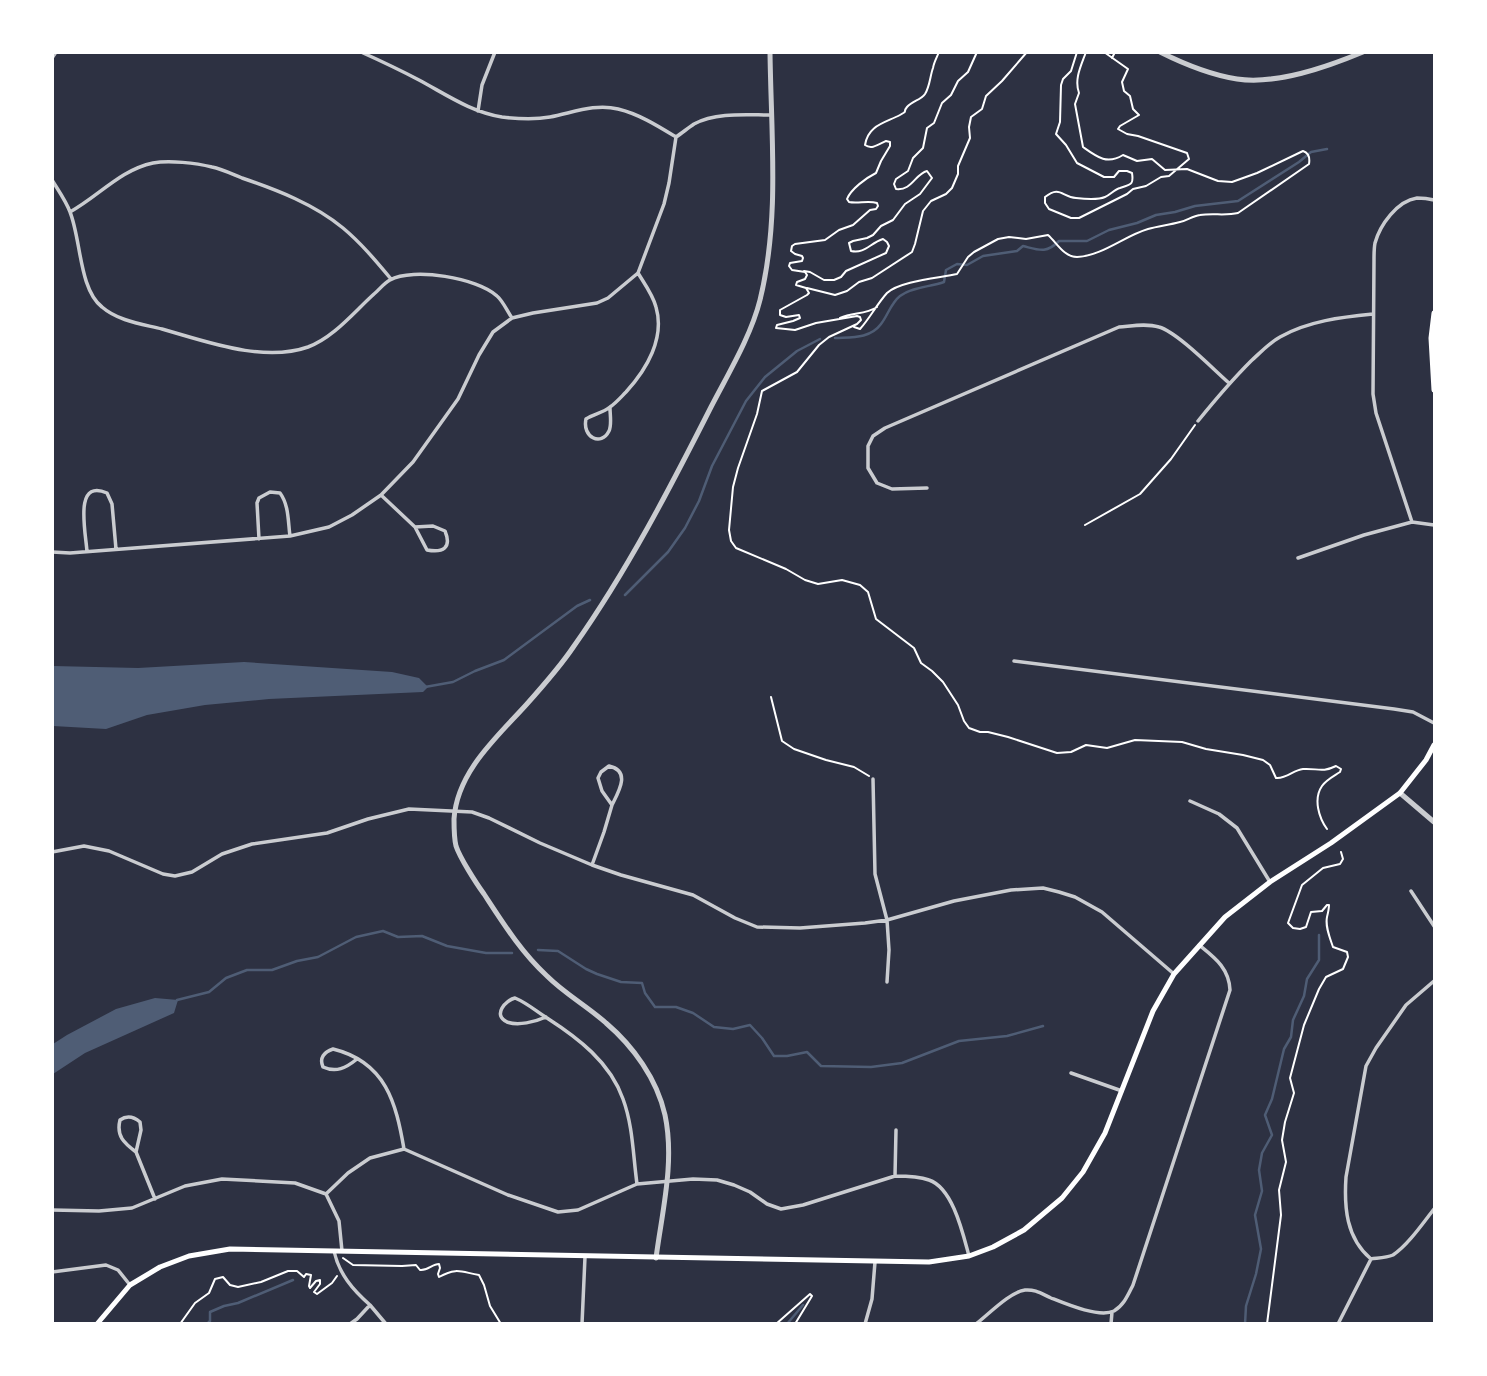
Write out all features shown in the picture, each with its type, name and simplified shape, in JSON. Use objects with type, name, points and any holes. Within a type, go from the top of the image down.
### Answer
[{"type":"main road","points":[[1434,313],[1431,338],[1434,390]]},
{"type":"main road","points":[[97,1324],[130,1285],[160,1267],[189,1256],[230,1249],[929,1262],[969,1256],[993,1247],[1024,1230],[1073,1186],[1105,1133],[1153,1011],[1174,974],[1199,945],[1225,917],[1270,882],[1331,843],[1400,793],[1426,760],[1434,745]]},
{"type":"street","points":[[52,58],[56,52]]},
{"type":"street","points":[[361,52],[454,101],[500,117],[552,117],[590,108],[618,108],[676,137]]},
{"type":"street","points":[[478,111],[482,85],[495,52]]},
{"type":"street","points":[[656,1258],[669,1147],[665,1112],[653,1081],[632,1048],[607,1023],[548,978],[517,944],[456,847],[455,810],[464,780],[482,753],[560,667],[610,592],[666,494],[742,348],[760,302],[769,248],[774,165],[770,52]]},
{"type":"street","points":[[1160,52],[1204,71],[1238,79],[1297,75],[1321,69],[1363,52]]},
{"type":"street","points":[[52,552],[259,540],[329,527],[352,515],[381,495],[413,462],[452,408],[493,332],[512,318],[597,303],[608,298],[638,273],[664,204],[676,137],[695,123],[711,118],[773,115]]},
{"type":"street","points":[[70,212],[131,170],[154,163],[177,162],[212,166],[278,191],[342,227],[391,279]]},
{"type":"street","points":[[52,180],[70,212],[91,292],[101,307],[121,318],[236,349],[289,352],[308,347],[328,337],[391,279],[413,274],[444,276],[474,283],[496,295],[512,318]]},
{"type":"street","points":[[1412,522],[1376,413],[1373,394],[1376,243],[1385,223],[1403,204],[1418,198],[1434,200]]},
{"type":"street","points":[[610,408],[611,429],[607,435],[598,439],[592,438],[584,426],[586,419],[610,408],[639,378],[656,342],[658,317],[655,303],[638,273]]},
{"type":"street","points":[[1198,422],[1229,383],[1280,337],[1316,323],[1373,314]]},
{"type":"street","points":[[927,488],[892,489],[877,482],[868,468],[868,446],[873,436],[885,428],[1119,327],[1161,327],[1178,338],[1229,383]]},
{"type":"street","points":[[87,552],[84,507],[86,496],[95,489],[107,493],[112,505],[116,550]]},
{"type":"street","points":[[259,540],[257,503],[259,498],[270,492],[280,493],[284,498],[290,536]]},
{"type":"street","points":[[381,495],[415,527],[427,550],[437,552],[448,544],[445,531],[433,526],[415,527]]},
{"type":"street","points":[[1298,558],[1412,522],[1434,525]]},
{"type":"street","points":[[1014,661],[1394,709],[1413,712],[1434,723]]},
{"type":"street","points":[[592,865],[612,804],[621,786],[622,778],[618,770],[609,766],[598,778],[612,804]]},
{"type":"street","points":[[873,779],[875,874],[887,920],[887,982]]},
{"type":"street","points":[[1400,793],[1434,822]]},
{"type":"street","points":[[1190,801],[1219,814],[1237,828],[1270,882]]},
{"type":"street","points":[[52,852],[84,846],[109,851],[163,874],[175,876],[192,872],[222,854],[253,844],[327,833],[410,809],[455,810],[489,818],[540,844],[592,865],[693,895],[757,928],[800,928],[887,920],[954,901],[1011,890],[1043,888],[1059,891],[1101,912],[1174,974]]},
{"type":"street","points":[[1411,891],[1434,926]]},
{"type":"street","points":[[976,1324],[1020,1291],[1035,1290],[1081,1309],[1096,1312],[1112,1312],[1124,1302],[1133,1285],[1230,990],[1229,981],[1219,962],[1199,945]]},
{"type":"street","points":[[1434,981],[1406,1005],[1366,1066],[1345,1191],[1349,1224],[1355,1241],[1360,1250],[1371,1259],[1393,1254],[1434,1209]]},
{"type":"street","points":[[546,1017],[535,1022],[509,1023],[500,1013],[502,1005],[515,998],[569,1031],[595,1055],[615,1081],[623,1098],[631,1133],[636,1184]]},
{"type":"street","points":[[357,1059],[345,1068],[337,1070],[329,1070],[321,1063],[322,1056],[333,1049],[357,1059],[376,1073],[388,1090],[398,1117],[404,1149]]},
{"type":"street","points":[[1071,1073],[1122,1091]]},
{"type":"street","points":[[136,1152],[140,1122],[134,1117],[125,1116],[120,1120],[120,1138],[136,1152],[155,1199]]},
{"type":"street","points":[[895,1177],[896,1129]]},
{"type":"street","points":[[326,1194],[370,1158],[404,1149],[508,1195],[558,1212],[578,1210],[636,1184],[667,1181],[717,1180],[750,1192],[767,1204],[781,1209],[895,1177],[922,1178],[938,1185],[947,1196],[958,1219],[969,1256]]},
{"type":"street","points":[[52,1210],[99,1211],[132,1208],[185,1186],[222,1178],[296,1183],[326,1194],[339,1222],[342,1251]]},
{"type":"street","points":[[334,1251],[349,1285],[386,1324]]},
{"type":"street","points":[[582,1324],[584,1257]]},
{"type":"street","points":[[1338,1324],[1371,1259]]},
{"type":"street","points":[[867,1323],[875,1262]]},
{"type":"street","points":[[52,1272],[106,1265],[118,1270],[130,1285]]},
{"type":"street","points":[[350,1324],[370,1305]]},
{"type":"street","points":[[1111,1324],[1112,1312]]},
{"type":"path","points":[[939,52],[924,96],[906,108],[901,115],[870,131],[866,139],[865,145],[869,148],[886,141],[890,142],[891,146],[876,173],[849,193],[847,199],[855,204],[877,203],[876,209],[870,210],[853,225],[839,230],[825,240],[792,246],[792,251],[802,256],[803,260],[789,263],[792,270],[810,272],[824,281],[834,280],[846,271],[886,253],[889,246],[883,239],[861,252],[851,251],[849,243],[873,235],[881,226],[893,220],[932,178],[928,171],[922,172],[909,187],[901,190],[894,184],[896,179],[908,171],[913,158],[923,148],[927,128],[934,123],[942,103],[951,95],[958,81],[968,72],[976,52]]},
{"type":"path","points":[[802,271],[807,273],[806,277],[796,282],[797,287],[835,295],[872,278],[912,252],[923,211],[931,201],[952,188],[970,138],[971,117],[982,109],[986,96],[1002,82],[1027,52]]},
{"type":"path","points":[[1077,52],[1071,71],[1061,85],[1060,122],[1056,134],[1077,163],[1104,177],[1114,177],[1119,172],[1127,171],[1132,173],[1133,177],[1126,187],[1100,198],[1074,198],[1057,191],[1045,197],[1049,209],[1071,218],[1079,218],[1133,189],[1169,176],[1189,159],[1187,153],[1139,136],[1127,135],[1118,129],[1139,115],[1133,109],[1130,96],[1124,92],[1122,82],[1128,69],[1104,52]]},
{"type":"path","points":[[851,327],[860,329],[888,293],[899,286],[957,274],[968,257],[998,239],[1026,239],[1048,235],[1068,256],[1079,257],[1145,230],[1184,222],[1203,214],[1238,213],[1309,164],[1310,158],[1303,151],[1232,182],[1218,181],[1187,169],[1165,170],[1152,159],[1137,161],[1123,155],[1110,160],[1101,159],[1083,147],[1075,104],[1079,93],[1079,72],[1086,52]]},
{"type":"path","points":[[1111,58],[1115,52]]},
{"type":"path","points":[[806,288],[809,292],[807,295],[781,308],[779,312],[783,317],[799,315],[800,318],[777,325],[776,328],[795,330],[816,323],[860,317],[860,322],[829,337],[797,372],[762,391],[733,487],[729,530],[731,541],[736,548],[818,584],[842,580],[860,585],[868,592],[876,619],[914,648],[921,663],[943,682],[969,728],[1008,737],[1057,754],[1086,745],[1107,748],[1135,740],[1182,742],[1263,760],[1270,765],[1276,778],[1282,779],[1303,769],[1328,770],[1336,766],[1341,769],[1340,772],[1323,784],[1318,793],[1320,818],[1327,829]]},
{"type":"path","points":[[836,320],[854,313],[866,313],[878,306]]},
{"type":"path","points":[[1085,525],[1140,494],[1171,459],[1198,422]]},
{"type":"path","points":[[771,697],[782,741],[794,750],[853,767],[873,779]]},
{"type":"path","points":[[1266,1324],[1281,1215],[1279,1190],[1286,1162],[1282,1140],[1294,1093],[1290,1078],[1304,1025],[1319,989],[1326,977],[1343,969],[1348,957],[1347,952],[1333,947],[1326,920],[1329,905],[1322,911],[1311,912],[1306,927],[1293,928],[1288,923],[1302,885],[1323,868],[1340,864],[1343,859],[1341,852]]},
{"type":"path","points":[[344,1259],[353,1265],[416,1265],[420,1270],[437,1264],[440,1265],[439,1277],[448,1271],[479,1275],[490,1306],[500,1324]]},
{"type":"path","points":[[180,1324],[195,1303],[209,1293],[215,1279],[220,1277],[230,1285],[238,1287],[293,1270],[304,1277],[306,1274],[312,1275],[310,1288],[320,1280],[314,1292],[317,1294],[335,1280],[337,1273]]},
{"type":"path","points":[[776,1324],[810,1294],[809,1301],[795,1324]]},
{"type":"water","points":[[244,662],[392,672],[419,678],[428,687],[423,692],[269,699],[205,705],[147,715],[106,729],[53,726],[53,666],[138,668]]},
{"type":"water","points":[[155,998],[178,1000],[174,1013],[85,1053],[53,1074],[53,1044],[116,1009]]},
{"type":"waterway","points":[[835,338],[860,336],[877,329],[900,296],[944,282],[946,270],[957,264],[967,265],[983,256],[1017,251],[1023,246],[1042,250],[1059,241],[1087,241],[1109,230],[1156,215],[1195,206],[1238,201],[1311,152],[1327,149]]},
{"type":"waterway","points":[[625,595],[668,552],[685,528],[712,466],[746,401],[765,377],[797,351],[820,339]]},
{"type":"waterway","points":[[425,687],[453,682],[504,660],[577,606],[590,600]]},
{"type":"waterway","points":[[177,1000],[209,992],[226,978],[247,970],[272,970],[318,957],[356,937],[383,931],[398,937],[422,936],[447,946],[486,953],[512,953]]},
{"type":"waterway","points":[[1245,1324],[1246,1306],[1261,1249],[1255,1215],[1262,1191],[1259,1170],[1262,1153],[1272,1135],[1265,1115],[1272,1099],[1284,1049],[1291,1037],[1293,1020],[1304,996],[1307,979],[1319,960],[1319,935]]},
{"type":"waterway","points":[[538,950],[558,951],[586,969],[621,982],[642,983],[645,993],[655,1007],[676,1007],[693,1013],[714,1027],[733,1029],[750,1025],[774,1056],[807,1052],[821,1066],[871,1067],[902,1063],[959,1041],[1007,1036],[1043,1026]]},
{"type":"waterway","points":[[207,1324],[210,1321],[210,1312],[293,1280]]},
{"type":"waterway","points":[[787,1324],[803,1305]]}]
